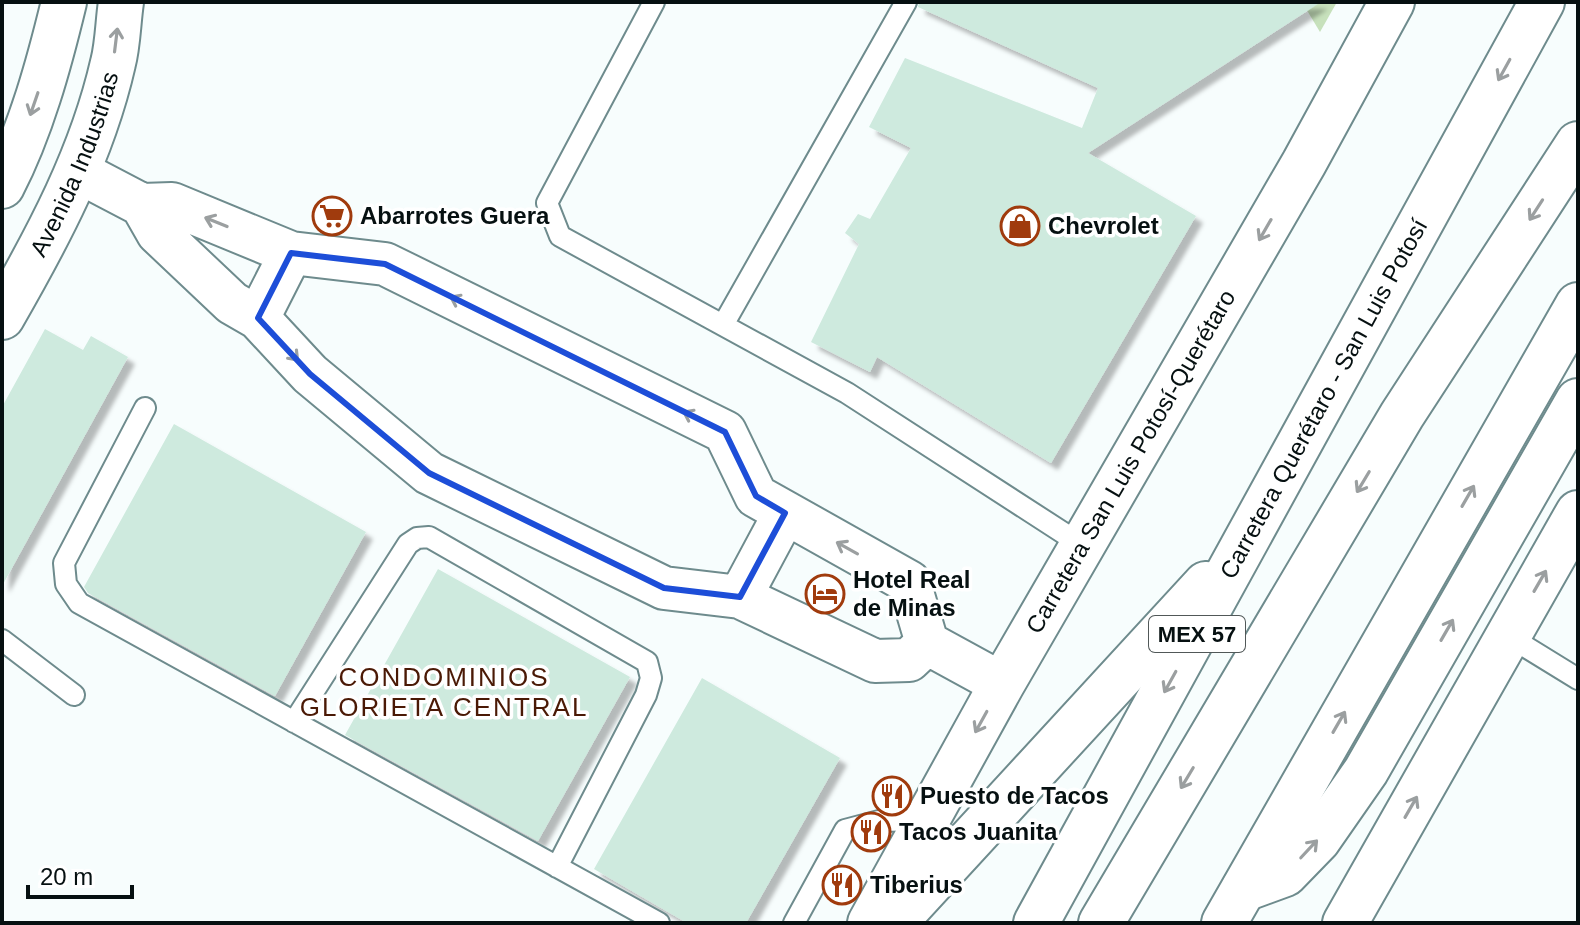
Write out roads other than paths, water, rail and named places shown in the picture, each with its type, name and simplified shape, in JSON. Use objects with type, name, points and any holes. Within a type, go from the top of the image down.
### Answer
[{"type":"main road","points":[[2,186],[52,53],[64,2]]},
{"type":"main road","name":"Avenida Industrias","points":[[2,317],[46,240],[79,172],[114,63],[121,2]]},
{"type":"main road","name":"Carretera San Luis Potosí-Querétaro","points":[[870,923],[1002,684],[1304,163],[1392,2]]},
{"type":"main road","name":"Carretera Querétaro - San Luis Potosí","points":[[1036,923],[1542,2]]},
{"type":"main road","points":[[1101,923],[1402,415],[1578,144]]},
{"type":"main road","points":[[1233,910],[1578,305]]},
{"type":"main road","points":[[1233,910],[1285,874],[1318,840],[1366,771],[1578,401]]},
{"type":"main road","points":[[1345,923],[1578,513]]},
{"type":"main road","points":[[894,923],[1253,532]]},
{"type":"street","points":[[79,172],[142,205],[172,204],[291,253],[385,264],[725,432],[756,496],[909,582],[927,643],[1002,684]]},
{"type":"street","points":[[142,205],[158,233],[232,303],[258,318],[310,374],[429,473],[664,588],[740,597],[875,661],[909,660],[927,643]]},
{"type":"street","points":[[258,318],[291,253]]},
{"type":"street","points":[[740,597],[785,513]]},
{"type":"lane","points":[[654,2],[547,203],[560,236],[847,393],[1082,545]]},
{"type":"lane","points":[[723,325],[906,2]]},
{"type":"lane","points":[[145,408],[64,563],[66,584],[79,603],[659,923]]},
{"type":"lane","points":[[294,722],[408,544],[417,538],[429,537],[647,662],[651,678],[646,695],[557,867]]},
{"type":"lane","points":[[1508,636],[1578,679]]},
{"type":"lane","points":[[2,640],[74,695]]},
{"type":"lane","points":[[794,923],[845,830],[879,821],[927,820]]},
{"type":"place","name":"Abarrotes Guera","points":[[332,216]]},
{"type":"place","name":"Chevrolet","points":[[1020,226]]},
{"type":"place","name":"Hotel Real de Minas","points":[[825,594]]},
{"type":"place","name":"Puesto de Tacos","points":[[892,796]]},
{"type":"place","name":"Tacos Juanita","points":[[871,832]]},
{"type":"place","name":"Tiberius","points":[[842,885]]},
{"type":"district","name":"CONDOMINIOS GLORIETA CENTRAL","points":[[444,692]]}]
